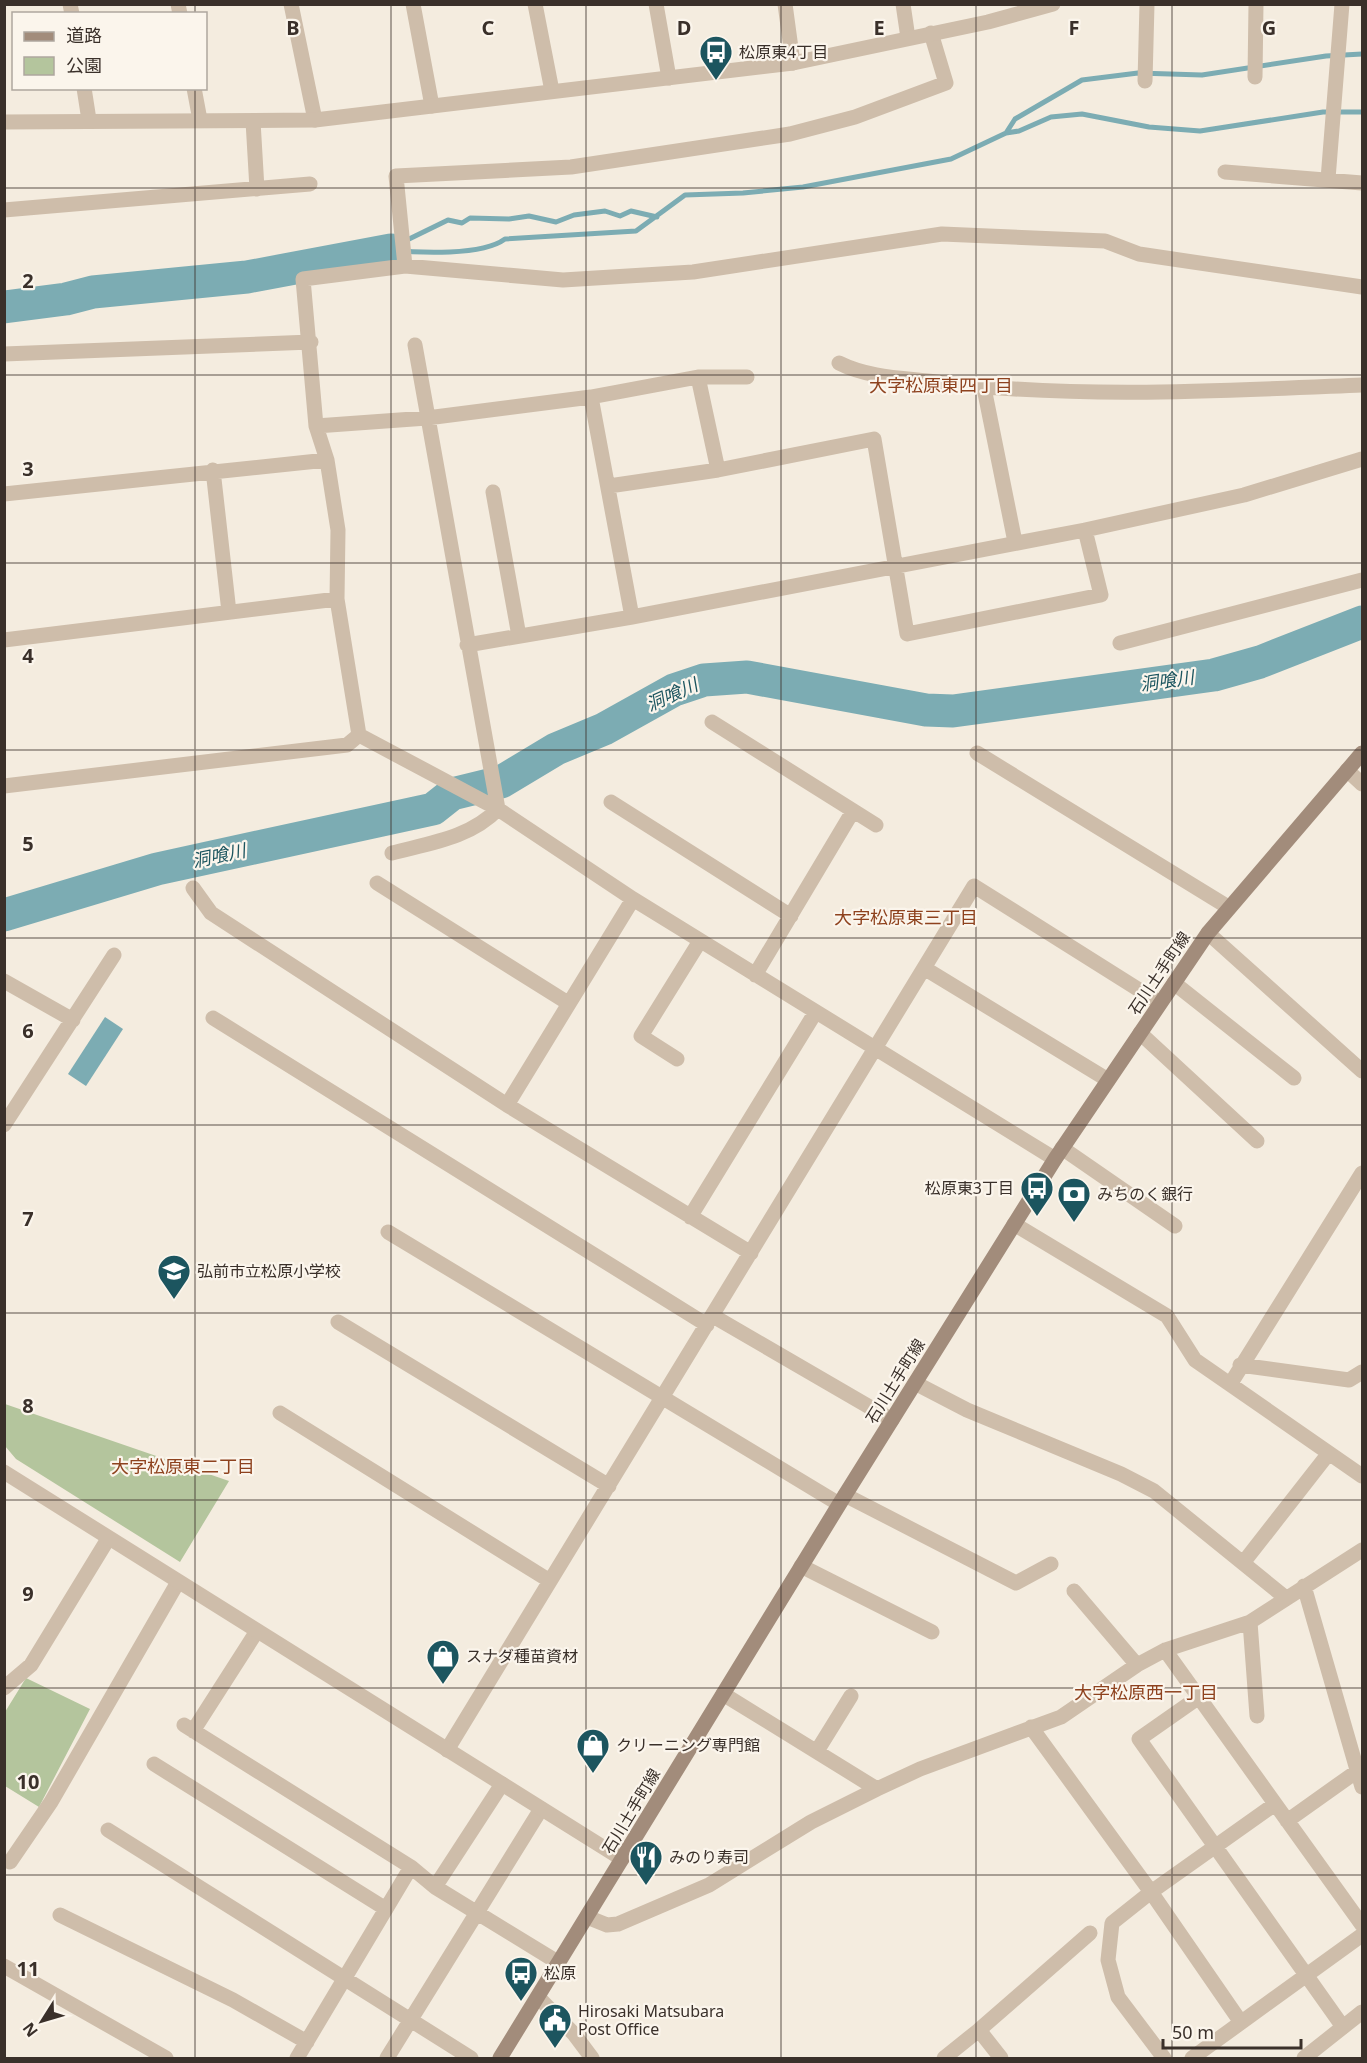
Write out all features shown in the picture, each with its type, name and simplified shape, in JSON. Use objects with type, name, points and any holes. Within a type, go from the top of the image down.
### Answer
[{"type":"main road","name":"石川土手町線","points":[[500,2058],[842,1499],[1058,1154],[1208,933],[1362,753]]},
{"type":"street","points":[[291,4],[315,120]]},
{"type":"street","points":[[413,4],[432,106]]},
{"type":"street","points":[[535,4],[552,91]]},
{"type":"street","points":[[656,4],[669,78]]},
{"type":"street","points":[[785,4],[793,63]]},
{"type":"street","points":[[903,4],[908,38]]},
{"type":"street","points":[[4,122],[315,120],[793,63],[1053,4]]},
{"type":"street","points":[[1145,81],[1147,4]]},
{"type":"street","points":[[1255,77],[1256,4]]},
{"type":"street","points":[[1328,179],[1342,4]]},
{"type":"street","points":[[405,266],[396,176],[572,166],[790,134],[844,120],[946,83],[931,33]]},
{"type":"street","points":[[84,90],[89,120]]},
{"type":"street","points":[[194,90],[200,120]]},
{"type":"street","points":[[253,121],[257,189]]},
{"type":"street","points":[[1225,172],[1362,183]]},
{"type":"street","points":[[4,210],[310,184]]},
{"type":"street","points":[[359,735],[337,599],[338,530],[327,460],[316,426],[303,279],[405,266],[563,280],[693,272],[942,234],[1105,241],[1139,254],[1362,287]]},
{"type":"street","points":[[4,354],[310,342]]},
{"type":"street","points":[[415,345],[498,809]]},
{"type":"street","points":[[839,363],[860,374],[984,388],[1142,394],[1362,385]]},
{"type":"street","points":[[316,426],[427,418],[591,397],[698,377],[747,377]]},
{"type":"street","points":[[698,377],[718,470]]},
{"type":"street","points":[[984,388],[1015,542]]},
{"type":"street","points":[[591,397],[632,617]]},
{"type":"street","points":[[609,486],[718,470],[874,439],[907,634],[1101,595],[1085,530]]},
{"type":"street","points":[[467,645],[632,617],[1085,530],[1244,495],[1362,459]]},
{"type":"street","points":[[4,494],[213,470],[327,460]]},
{"type":"street","points":[[213,470],[229,612]]},
{"type":"street","points":[[493,492],[519,636]]},
{"type":"street","points":[[1119,644],[1362,580]]},
{"type":"street","points":[[4,640],[337,599]]},
{"type":"street","points":[[712,722],[876,825]]},
{"type":"street","points":[[4,786],[347,745],[359,735]]},
{"type":"street","points":[[359,735],[498,809],[633,899],[754,975],[875,1049],[1058,1154],[1175,1226]]},
{"type":"street","points":[[977,753],[1228,907]]},
{"type":"street","points":[[1347,770],[1362,784]]},
{"type":"street","points":[[611,802],[791,916]]},
{"type":"street","points":[[392,853],[459,836],[486,822],[498,809]]},
{"type":"street","points":[[754,975],[853,811]]},
{"type":"street","points":[[377,883],[568,1003]]},
{"type":"street","points":[[447,1750],[974,886],[1160,1003]]},
{"type":"street","points":[[193,888],[212,913],[507,1105],[751,1253]]},
{"type":"street","points":[[507,1105],[633,899]]},
{"type":"street","points":[[1208,933],[1362,1071]]},
{"type":"street","points":[[677,1059],[641,1036],[700,941]]},
{"type":"street","points":[[4,1125],[114,956]]},
{"type":"street","points":[[924,968],[1108,1080]]},
{"type":"street","points":[[4,981],[73,1020]]},
{"type":"street","points":[[1174,982],[1294,1078]]},
{"type":"street","points":[[690,1217],[815,1012]]},
{"type":"street","points":[[213,1018],[710,1321],[892,1420]]},
{"type":"street","points":[[1140,1033],[1257,1141]]},
{"type":"street","points":[[1231,1383],[1240,1365],[1362,1173]]},
{"type":"street","points":[[1014,1224],[1167,1316],[1195,1360],[1362,1476]]},
{"type":"street","points":[[388,1232],[663,1398],[842,1499],[1016,1583],[1052,1564]]},
{"type":"street","points":[[338,1322],[609,1486]]},
{"type":"street","points":[[1240,1365],[1349,1380],[1362,1372]]},
{"type":"street","points":[[915,1383],[967,1410],[1121,1474],[1154,1491],[1286,1598]]},
{"type":"street","points":[[280,1413],[550,1581]]},
{"type":"street","points":[[1243,1563],[1329,1453]]},
{"type":"street","points":[[4,1472],[622,1859]]},
{"type":"street","points":[[4,1688],[31,1665],[108,1539]]},
{"type":"street","points":[[587,1917],[607,1925],[618,1924],[709,1885],[811,1822],[877,1789],[920,1769],[1061,1717],[1137,1665],[1165,1650],[1250,1622],[1362,1550]]},
{"type":"street","points":[[801,1566],[932,1632]]},
{"type":"street","points":[[10,1862],[51,1802],[178,1582]]},
{"type":"street","points":[[1304,1586],[1362,1787]]},
{"type":"street","points":[[1074,1591],[1137,1665]]},
{"type":"street","points":[[1250,1622],[1257,1716]]},
{"type":"street","points":[[257,1631],[188,1728],[411,1867],[435,1887],[559,1963]]},
{"type":"street","points":[[1165,1650],[1362,1925]]},
{"type":"street","points":[[723,1694],[877,1789]]},
{"type":"street","points":[[817,1751],[851,1696]]},
{"type":"street","points":[[1199,1697],[1139,1739],[1344,2027]]},
{"type":"street","points":[[1031,1727],[1151,1892],[1240,2021]]},
{"type":"street","points":[[154,1764],[386,1909]]},
{"type":"street","points":[[1287,1821],[1356,1772]]},
{"type":"street","points":[[435,1887],[502,1784]]},
{"type":"street","points":[[1164,2058],[1118,1997],[1108,1960],[1112,1923],[1151,1892],[1275,1804]]},
{"type":"street","points":[[387,2058],[541,1809]]},
{"type":"street","points":[[108,1830],[471,2058]]},
{"type":"street","points":[[297,2058],[411,1867]]},
{"type":"street","points":[[60,1915],[232,2000],[307,2042]]},
{"type":"street","points":[[944,2058],[1090,1933]]},
{"type":"street","points":[[1192,2058],[1240,2021],[1362,1935]]},
{"type":"street","points":[[4,1966],[166,2058]]},
{"type":"street","points":[[538,1997],[574,2034],[592,2058]]},
{"type":"street","points":[[1304,2058],[1362,2012]]},
{"type":"street","points":[[979,2030],[1001,2058]]},
{"type":"green space","points":[[5,1404],[229,1481],[180,1562],[16,1459],[5,1446]]},
{"type":"green space","points":[[26,1678],[90,1709],[39,1807],[5,1786],[5,1712]]},
{"type":"water","points":[[105,1017],[123,1029],[86,1086],[68,1074]]},
{"type":"waterway","points":[[1006,133],[1015,119],[1082,80],[1138,73],[1202,75],[1326,56],[1362,54]]},
{"type":"waterway","points":[[391,250],[466,251],[495,244],[505,239],[636,231],[685,195],[743,193],[803,187],[951,159],[1006,133],[1019,131],[1051,117],[1082,114],[1149,127],[1200,131],[1323,112],[1362,112]]},
{"type":"waterway","points":[[405,241],[448,220],[462,223],[470,218],[509,219],[529,216],[556,222],[574,215],[605,211],[620,216],[631,211],[657,217]]},
{"type":"waterway","points":[[4,307],[66,299],[93,292],[247,277],[391,250]]},
{"type":"waterway","name":"洞喰川","points":[[4,915],[157,869],[433,809],[452,794],[501,782],[556,749],[604,729],[674,690],[704,680],[747,677],[926,710],[953,711],[1214,675],[1260,662],[1362,622]]},
{"type":"place","name":"松原東4丁目","points":[[716,81]]},
{"type":"place","name":"松原東3丁目","points":[[1037,1217]]},
{"type":"place","name":"みちのく銀行","points":[[1074,1223]]},
{"type":"place","name":"弘前市立松原小学校","points":[[174,1300]]},
{"type":"place","name":"スナダ種苗資材","points":[[443,1685]]},
{"type":"place","name":"クリーニング専門館","points":[[593,1774]]},
{"type":"place","name":"みのり寿司","points":[[646,1886]]},
{"type":"place","name":"松原","points":[[521,2002]]},
{"type":"place","name":"Hirosaki Matsubara Post Office","points":[[555,2049]]},
{"type":"district","name":"大字松原東四丁目","points":[[941,386]]},
{"type":"district","name":"大字松原東三丁目","points":[[906,918]]},
{"type":"district","name":"大字松原東二丁目","points":[[183,1467]]},
{"type":"district","name":"大字松原西一丁目","points":[[1146,1693]]}]
